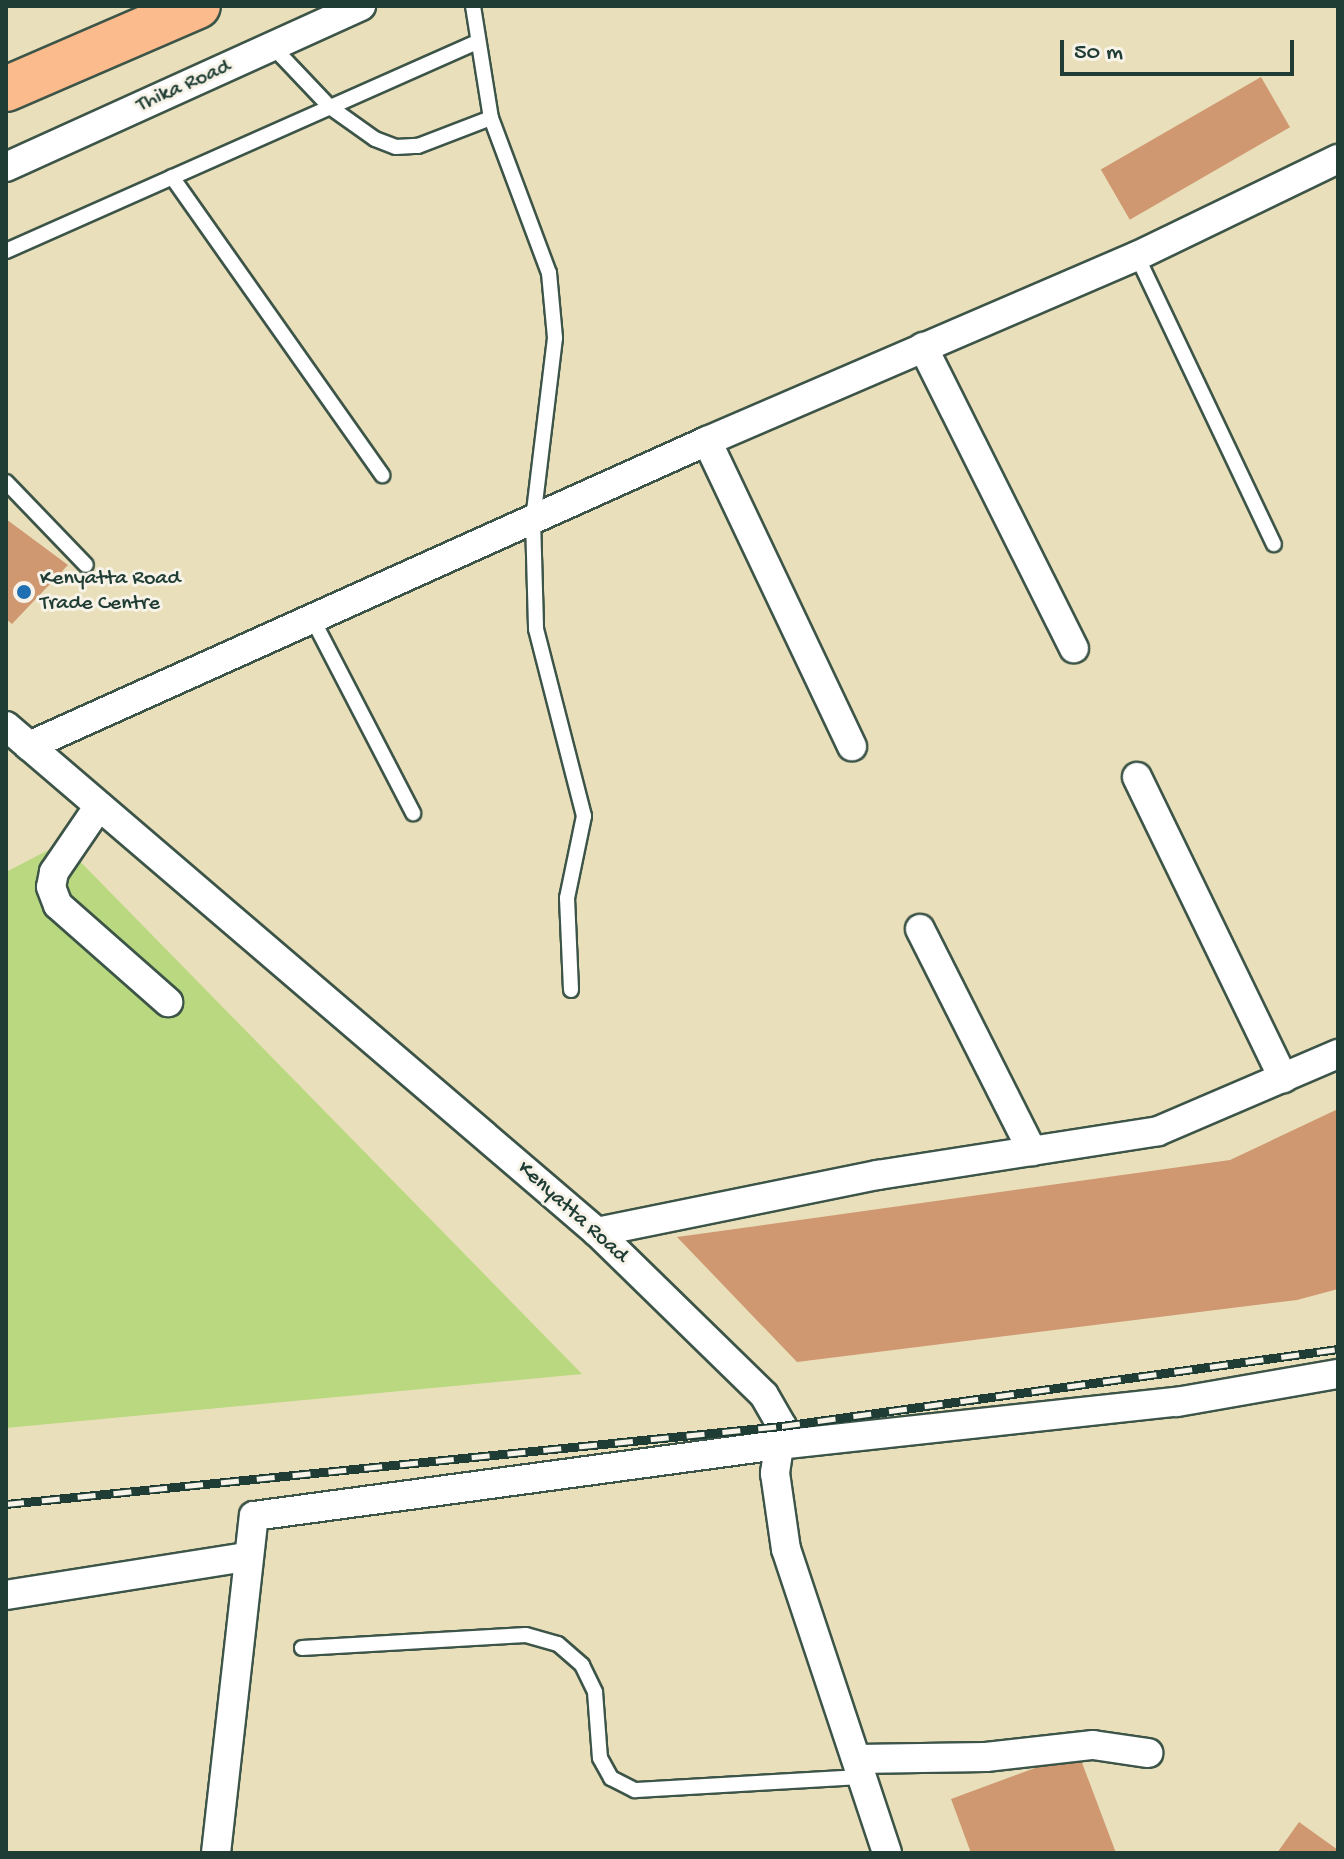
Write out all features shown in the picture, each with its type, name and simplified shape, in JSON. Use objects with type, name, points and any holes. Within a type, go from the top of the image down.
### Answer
[{"type":"highway","points":[[6,89],[198,6]]},
{"type":"street","name":"Thika Road","points":[[6,167],[361,6]]},
{"type":"street","points":[[29,746],[707,441],[1137,256],[1338,159]]},
{"type":"street","points":[[923,347],[1074,648]]},
{"type":"street","points":[[707,441],[852,746]]},
{"type":"street","name":"Kenyatta Road","points":[[6,726],[597,1232],[764,1395],[782,1426],[775,1473],[786,1549],[887,1853]]},
{"type":"street","points":[[1137,777],[1283,1078]]},
{"type":"street","points":[[99,806],[54,872],[51,887],[58,905],[168,1002]]},
{"type":"street","points":[[920,929],[1032,1151]]},
{"type":"street","points":[[597,1232],[878,1175],[1158,1131],[1338,1054]]},
{"type":"street","points":[[216,1853],[246,1557],[254,1516],[778,1445],[1177,1402],[1338,1374]]},
{"type":"street","points":[[6,1595],[246,1557]]},
{"type":"street","points":[[860,1768],[1093,1745],[1148,1753]]},
{"type":"lane","points":[[473,6],[491,118],[549,273],[555,338],[533,519],[536,629],[584,816],[567,898],[571,990]]},
{"type":"lane","points":[[6,251],[477,42]]},
{"type":"lane","points":[[273,47],[330,107],[375,139],[396,147],[418,146],[491,118]]},
{"type":"lane","points":[[172,177],[382,475]]},
{"type":"lane","points":[[1137,256],[1274,544]]},
{"type":"lane","points":[[6,482],[86,565]]},
{"type":"lane","points":[[312,618],[413,813]]},
{"type":"lane","points":[[302,1648],[526,1635],[558,1644],[582,1665],[595,1692],[600,1758],[611,1778],[635,1790],[860,1768]]},
{"type":"green space","points":[[62,843],[582,1374],[6,1428],[6,872]]},
{"type":"building","points":[[1261,77],[1290,127],[1130,220],[1101,170]]},
{"type":"building","name":"Kenyatta Road Trade Centre","points":[[6,519],[68,565],[12,624],[6,619]]},
{"type":"building","points":[[1338,1109],[1338,1289],[1297,1300],[797,1362],[677,1237],[1230,1160]]},
{"type":"building","points":[[1078,1752],[1116,1853],[971,1853],[951,1799]]},
{"type":"building","points":[[1299,1822],[1338,1850],[1338,1853],[1277,1853]]},
{"type":"railway","points":[[6,1504],[782,1426],[1338,1349]]},
{"type":"place","name":"Kenyatta Road Trade Centre","points":[[24,592]]}]
